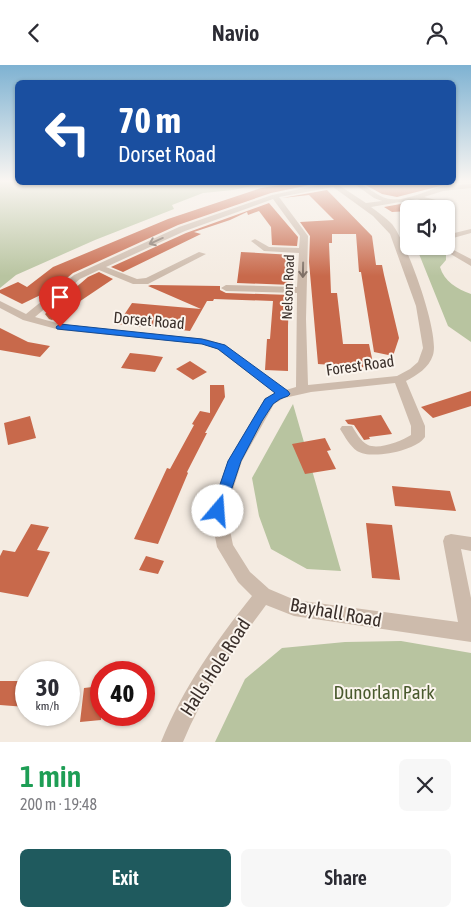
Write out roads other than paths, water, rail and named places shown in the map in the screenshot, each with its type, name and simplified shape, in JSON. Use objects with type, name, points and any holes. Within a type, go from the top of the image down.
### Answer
[{"type":"street","points":[[27,318],[77,277],[182,229],[228,213]]},
{"type":"street","name":"Nelson Road","points":[[286,213],[304,236],[301,319],[302,390]]},
{"type":"street","name":"Forest Road","points":[[225,547],[218,511],[234,461],[269,401],[276,396],[302,390],[399,379],[414,373],[421,367],[429,349],[426,323],[397,241],[390,227],[371,213]]},
{"type":"street","points":[[455,235],[471,231]]},
{"type":"street","points":[[255,241],[267,249],[303,251]]},
{"type":"street","points":[[99,267],[136,282],[148,281],[202,254]]},
{"type":"street","points":[[455,254],[471,263]]},
{"type":"street","points":[[226,288],[303,291]]},
{"type":"street","name":"Dorset Road","points":[[0,304],[27,318],[82,330],[202,341],[221,347],[284,394]]},
{"type":"street","points":[[347,429],[359,447],[368,452],[408,443],[418,437],[418,426],[399,379]]},
{"type":"street","points":[[470,633],[451,541],[471,544]]},
{"type":"street","name":"Bayhall Road","points":[[225,547],[244,577],[263,595],[294,608],[470,633]]},
{"type":"street","name":"Halls Hole Road","points":[[172,742],[184,712],[243,621],[263,595]]},
{"type":"park label","name":"Dunorlan Park","points":[[384,692]]}]
